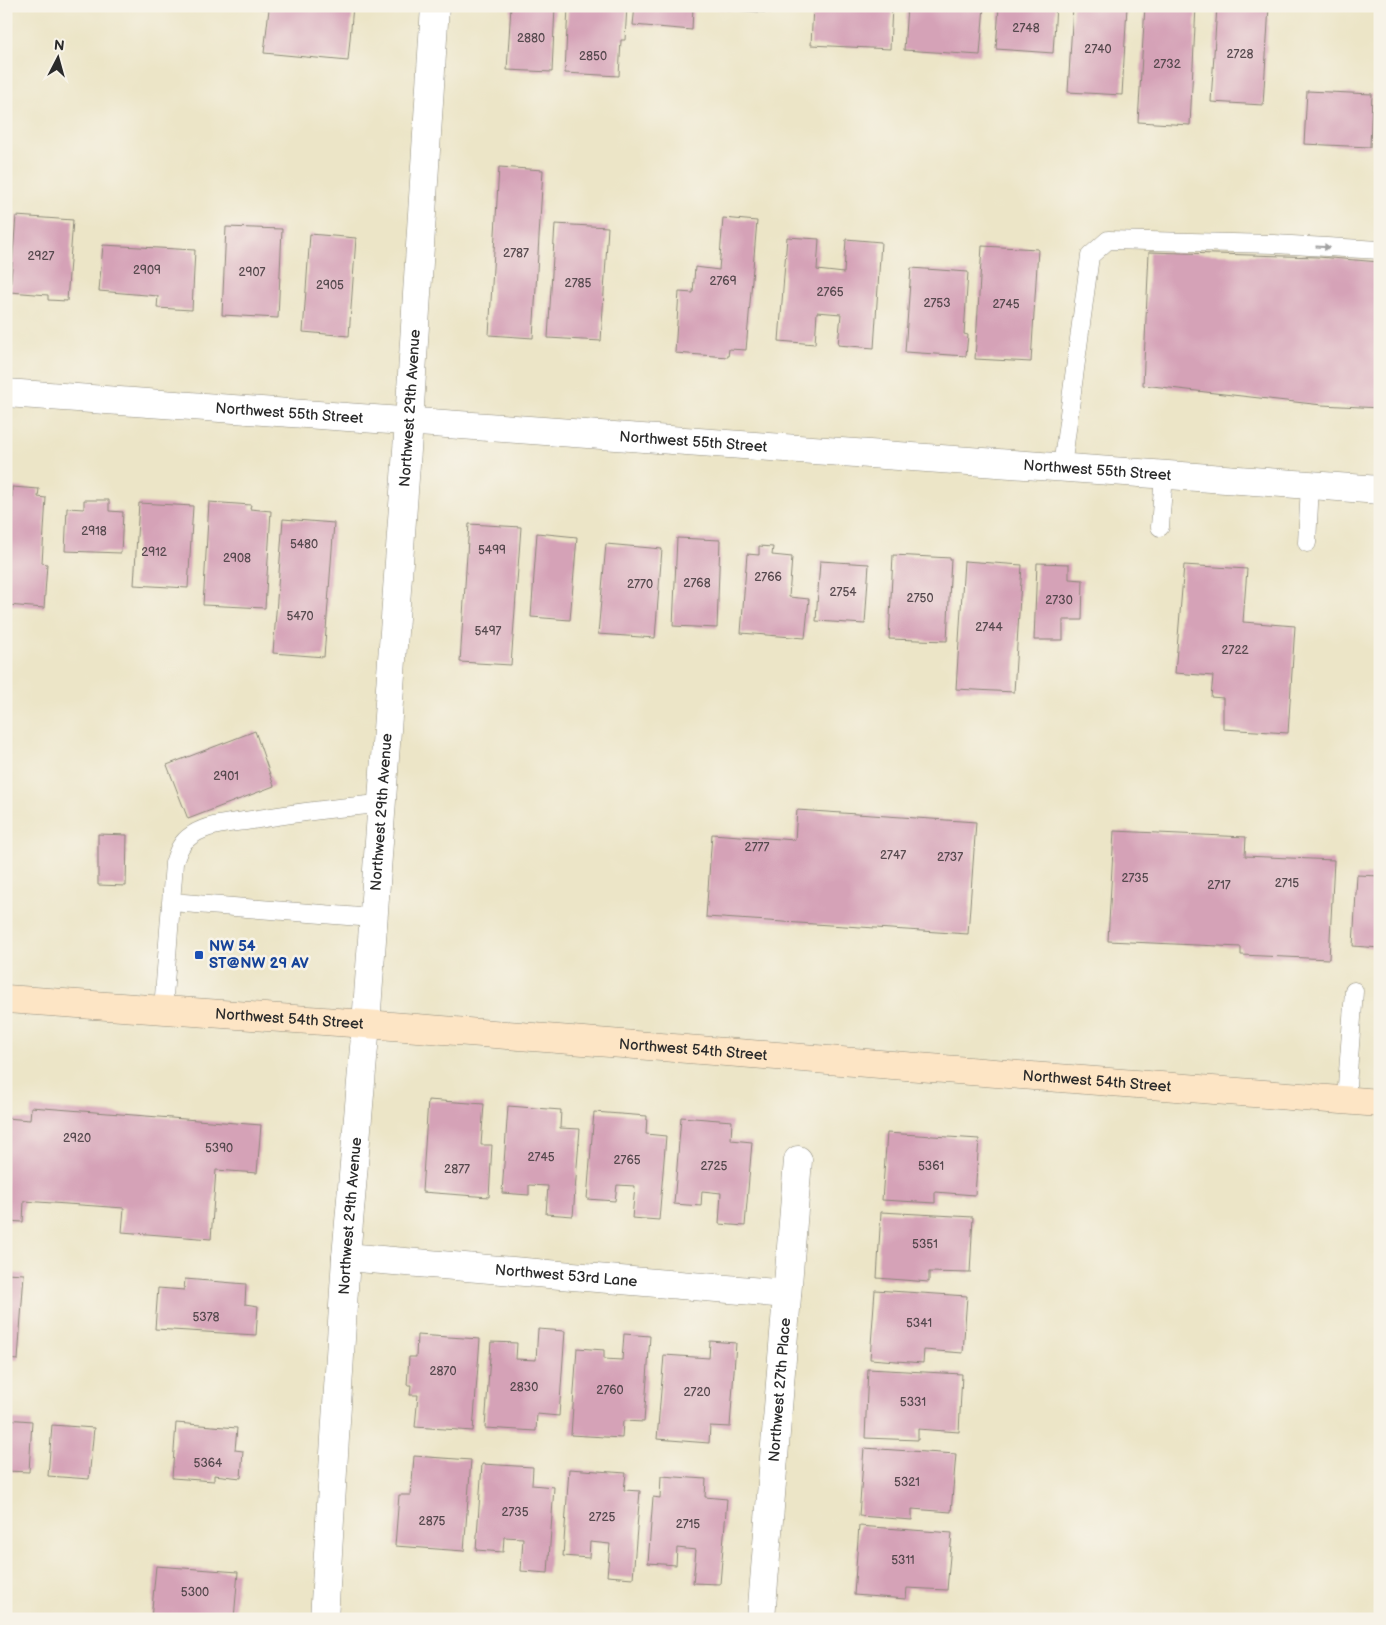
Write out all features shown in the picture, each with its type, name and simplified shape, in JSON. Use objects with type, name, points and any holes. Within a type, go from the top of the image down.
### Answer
[{"type":"main road","name":"Northwest 54th Street","points":[[6,998],[366,1024],[1380,1103]]},
{"type":"street","name":"Northwest 29th Avenue","points":[[324,1619],[346,1257],[366,1024],[410,422],[435,6]]},
{"type":"street","name":"Northwest 55th Street","points":[[6,393],[1380,490]]},
{"type":"street","name":"Northwest 27th Place","points":[[761,1619],[798,1160]]},
{"type":"street","name":"Northwest 53rd Lane","points":[[346,1257],[787,1294]]},
{"type":"lane","points":[[1062,467],[1090,256],[1108,240],[1274,244],[1380,250]]},
{"type":"lane","points":[[1160,528],[1164,475]]},
{"type":"lane","points":[[1307,543],[1310,485]]},
{"type":"lane","points":[[163,1010],[174,863],[179,847],[202,829],[316,810],[382,804]]},
{"type":"lane","points":[[171,902],[373,918]]},
{"type":"lane","points":[[1346,1100],[1354,991]]},
{"type":"building","points":[[251,6],[353,6],[348,61],[264,53],[269,9],[251,8]]},
{"type":"building","points":[[511,6],[555,6],[552,72],[507,70]]},
{"type":"building","points":[[568,6],[627,6],[625,40],[621,40],[619,76],[565,73]]},
{"type":"building","points":[[635,6],[693,6],[692,30],[633,25]]},
{"type":"building","points":[[718,6],[775,6],[775,13],[718,9]]},
{"type":"building","points":[[813,6],[892,6],[890,49],[811,45]]},
{"type":"building","points":[[907,6],[984,6],[980,55],[904,50]]},
{"type":"building","points":[[999,6],[1056,6],[1053,53],[996,49]]},
{"type":"building","points":[[1073,6],[1127,6],[1122,95],[1068,92]]},
{"type":"building","points":[[1145,6],[1196,6],[1190,125],[1138,122]]},
{"type":"building","points":[[1217,6],[1269,6],[1263,105],[1211,102]]},
{"type":"building","points":[[1307,91],[1372,94],[1370,147],[1304,144]]},
{"type":"building","points":[[499,167],[543,170],[533,338],[489,335]]},
{"type":"building","points":[[16,216],[73,220],[67,301],[48,300],[48,295],[10,292]]},
{"type":"building","points":[[723,218],[757,221],[746,350],[729,349],[728,357],[675,353],[679,292],[693,293],[695,267],[719,270]]},
{"type":"building","points":[[555,224],[608,227],[601,341],[548,338]]},
{"type":"building","points":[[226,227],[282,229],[278,318],[222,315]]},
{"type":"building","points":[[310,234],[356,238],[349,336],[303,332]]},
{"type":"building","points":[[787,237],[819,239],[817,270],[844,273],[846,239],[881,242],[874,348],[838,345],[841,314],[817,312],[815,344],[779,341]]},
{"type":"building","points":[[103,245],[195,250],[192,310],[157,308],[158,296],[99,291]]},
{"type":"building","points":[[982,246],[1038,249],[1031,362],[975,359]]},
{"type":"building","points":[[1149,252],[1318,257],[1380,262],[1380,408],[1322,405],[1143,385]]},
{"type":"building","points":[[911,268],[968,272],[964,334],[968,335],[966,356],[905,352]]},
{"type":"building","points":[[12,487],[39,489],[38,497],[46,498],[42,563],[47,564],[44,608],[7,605],[6,497],[12,497]]},
{"type":"building","points":[[84,500],[109,500],[109,511],[123,512],[121,553],[65,551],[67,508],[84,509]]},
{"type":"building","points":[[209,502],[251,505],[250,509],[271,511],[265,608],[203,605]]},
{"type":"building","points":[[139,503],[193,506],[188,588],[134,585]]},
{"type":"building","points":[[283,519],[334,523],[324,657],[273,653]]},
{"type":"building","points":[[469,524],[521,527],[511,665],[460,662]]},
{"type":"building","points":[[537,533],[577,537],[570,620],[531,617]]},
{"type":"building","points":[[677,538],[720,540],[717,628],[673,626]]},
{"type":"building","points":[[606,544],[662,549],[655,638],[598,634]]},
{"type":"building","points":[[759,546],[773,547],[772,555],[792,557],[789,597],[809,599],[805,638],[741,633],[747,554],[759,555]]},
{"type":"building","points":[[893,555],[951,558],[947,641],[889,639]]},
{"type":"building","points":[[820,561],[869,564],[865,624],[816,621]]},
{"type":"building","points":[[964,561],[1022,565],[1014,692],[956,689]]},
{"type":"building","points":[[1037,563],[1069,564],[1069,579],[1083,580],[1082,620],[1063,620],[1063,640],[1034,640]]},
{"type":"building","points":[[1184,565],[1247,569],[1243,622],[1295,626],[1288,733],[1223,729],[1223,698],[1211,697],[1213,676],[1175,673]]},
{"type":"building","points":[[255,731],[274,786],[188,819],[167,765]]},
{"type":"building","points":[[797,810],[976,822],[968,934],[706,917],[712,834],[795,840]]},
{"type":"building","points":[[1114,831],[1246,837],[1245,856],[1334,860],[1329,959],[1241,955],[1241,947],[1108,941]]},
{"type":"building","points":[[98,834],[127,835],[126,886],[98,885]]},
{"type":"building","points":[[1357,875],[1380,876],[1380,948],[1353,946]]},
{"type":"building","points":[[428,1100],[484,1104],[481,1145],[492,1145],[489,1197],[422,1192]]},
{"type":"building","points":[[508,1106],[561,1110],[560,1128],[580,1129],[573,1216],[546,1214],[548,1186],[529,1185],[529,1195],[502,1193]]},
{"type":"building","points":[[31,1107],[261,1125],[257,1173],[216,1170],[211,1239],[122,1232],[124,1208],[24,1201],[23,1222],[6,1221],[6,1118],[30,1120]]},
{"type":"building","points":[[594,1112],[647,1116],[646,1134],[666,1136],[659,1220],[632,1218],[635,1186],[617,1185],[615,1201],[587,1199]]},
{"type":"building","points":[[681,1117],[732,1121],[731,1140],[752,1142],[745,1226],[719,1224],[721,1193],[702,1191],[701,1206],[674,1204]]},
{"type":"building","points":[[887,1133],[979,1139],[975,1195],[935,1192],[935,1203],[882,1200]]},
{"type":"building","points":[[881,1212],[973,1217],[970,1273],[929,1272],[929,1282],[877,1278]]},
{"type":"building","points":[[6,1273],[24,1274],[18,1360],[6,1359]]},
{"type":"building","points":[[185,1279],[246,1284],[245,1304],[258,1306],[256,1335],[155,1329],[158,1288],[184,1290]]},
{"type":"building","points":[[875,1290],[967,1296],[963,1353],[924,1350],[923,1363],[870,1359]]},
{"type":"building","points":[[538,1329],[565,1331],[559,1416],[537,1414],[536,1431],[485,1428],[491,1342],[517,1343],[516,1359],[536,1360]]},
{"type":"building","points":[[624,1334],[650,1336],[644,1422],[623,1421],[622,1438],[571,1435],[577,1348],[604,1350],[604,1359],[622,1360]]},
{"type":"building","points":[[417,1335],[480,1339],[473,1431],[415,1427],[418,1395],[410,1395],[411,1385],[407,1385],[409,1357],[416,1357]]},
{"type":"building","points":[[710,1341],[736,1343],[730,1427],[710,1426],[709,1443],[657,1439],[664,1355],[709,1358]]},
{"type":"building","points":[[868,1369],[962,1374],[959,1432],[918,1429],[918,1440],[865,1438]]},
{"type":"building","points":[[6,1419],[32,1421],[29,1472],[6,1471]]},
{"type":"building","points":[[176,1423],[237,1428],[235,1450],[243,1451],[241,1478],[214,1475],[214,1481],[172,1478]]},
{"type":"building","points":[[52,1425],[94,1428],[89,1479],[48,1476]]},
{"type":"building","points":[[864,1448],[956,1454],[951,1512],[912,1509],[912,1520],[859,1516]]},
{"type":"building","points":[[414,1456],[471,1460],[464,1551],[395,1546],[399,1495],[411,1495]]},
{"type":"building","points":[[482,1464],[533,1467],[532,1485],[554,1487],[548,1573],[521,1571],[523,1538],[504,1537],[503,1552],[476,1550]]},
{"type":"building","points":[[569,1469],[626,1473],[624,1490],[640,1491],[633,1578],[607,1576],[610,1544],[590,1542],[589,1558],[563,1556]]},
{"type":"building","points":[[661,1476],[706,1479],[705,1497],[727,1499],[720,1584],[693,1583],[696,1550],[677,1548],[676,1565],[648,1563],[653,1497],[660,1498]]},
{"type":"building","points":[[859,1526],[952,1533],[947,1590],[907,1588],[906,1599],[854,1595]]},
{"type":"building","points":[[156,1566],[238,1572],[234,1619],[151,1619]]},
{"type":"place","name":"NW 54 ST@NW 29 AV","points":[[199,955]]}]
